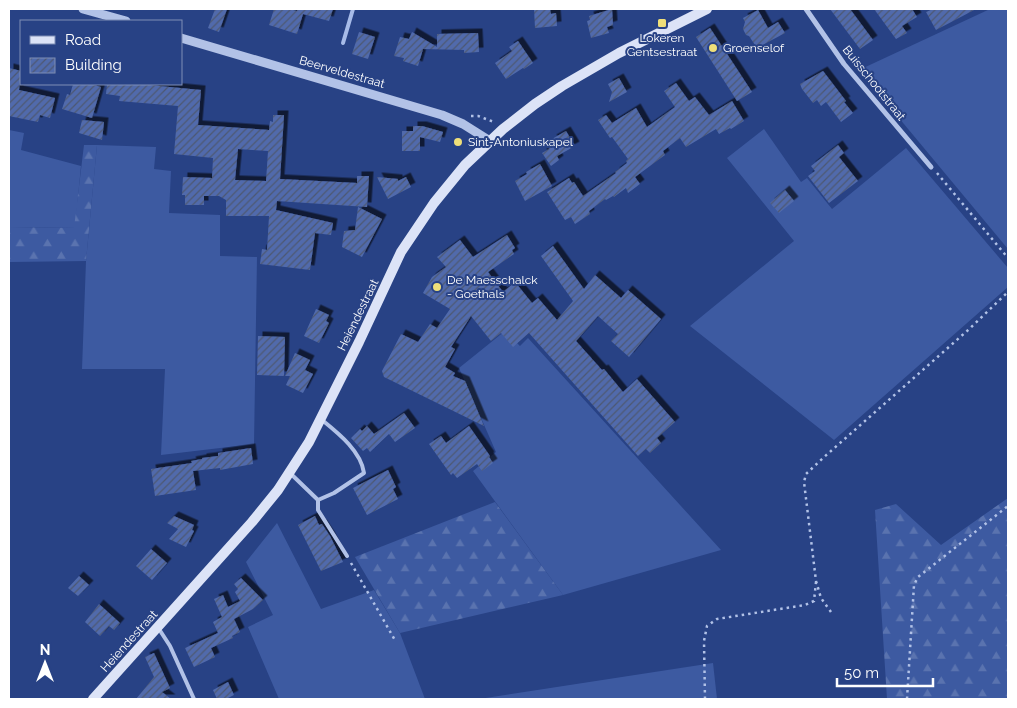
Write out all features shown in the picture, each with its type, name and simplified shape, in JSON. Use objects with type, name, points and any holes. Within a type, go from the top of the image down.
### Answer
[{"type":"main road","name":"Heiendestraat","points":[[93,699],[252,522],[278,490],[309,442],[401,252],[434,203],[465,165],[490,141],[535,104],[562,86],[619,53],[707,9]]},
{"type":"street","points":[[83,9],[122,20]]},
{"type":"street","name":"Buisschootstraat","points":[[806,9],[844,64],[931,167]]},
{"type":"street","name":"Beerveldestraat","points":[[182,38],[442,115],[463,124],[490,141]]},
{"type":"lane","points":[[318,500],[334,493],[364,473],[362,463],[340,435],[320,418]]},
{"type":"lane","points":[[289,472],[318,500],[318,510],[347,556]]},
{"type":"lane","points":[[158,627],[170,646],[194,699]]},
{"type":"path","points":[[931,167],[1008,258]]},
{"type":"path","points":[[831,612],[821,598],[816,581],[804,482],[806,474],[967,331],[1008,292]]},
{"type":"path","points":[[907,699],[914,585],[918,577],[1008,506]]},
{"type":"path","points":[[347,556],[396,642]]},
{"type":"path","points":[[705,699],[704,641],[707,626],[717,619],[805,605],[814,601],[816,581]]},
{"type":"green space","points":[[990,9],[1008,9],[1008,249],[859,70]]},
{"type":"green space","points":[[764,129],[801,182],[807,178],[832,209],[906,148],[1008,268],[1008,287],[834,440],[690,326],[794,241],[727,158]]},
{"type":"green space","points":[[9,130],[24,133],[21,150],[81,166],[75,228],[9,227]]},
{"type":"green space","points":[[84,145],[97,145],[86,261],[9,262],[9,227],[74,228]]},
{"type":"green space","points":[[97,145],[156,147],[154,169],[171,171],[169,213],[220,215],[220,256],[257,257],[254,444],[161,455],[165,369],[82,369],[86,261]]},
{"type":"green space","points":[[505,331],[520,346],[528,338],[721,550],[563,595],[473,471],[496,452],[459,368]]},
{"type":"green space","points":[[1008,498],[1008,699],[887,699],[875,510],[896,504],[941,545]]},
{"type":"green space","points":[[495,502],[563,595],[400,633],[355,557]]},
{"type":"green space","points":[[277,523],[321,609],[374,590],[400,633],[425,699],[279,699],[248,627],[273,615],[246,562]]},
{"type":"green space","points":[[713,663],[717,699],[479,699]]},
{"type":"building","points":[[215,9],[227,9],[219,32],[208,28]]},
{"type":"building","points":[[274,9],[297,11],[297,9],[333,9],[329,21],[303,14],[297,34],[269,25]]},
{"type":"building","points":[[534,9],[550,9],[551,14],[556,13],[557,26],[535,28]]},
{"type":"building","points":[[612,9],[613,25],[607,27],[609,33],[591,38],[587,21],[590,20],[589,16]]},
{"type":"building","points":[[830,9],[850,9],[873,40],[860,49]]},
{"type":"building","points":[[874,9],[912,9],[917,17],[902,26],[907,33],[896,39]]},
{"type":"building","points":[[933,9],[976,9],[936,30],[926,12]]},
{"type":"building","points":[[758,10],[768,28],[778,22],[785,33],[757,48],[743,29],[745,22],[743,18]]},
{"type":"building","name":"Groenselof","points":[[710,28],[752,92],[737,101],[696,37]]},
{"type":"building","points":[[359,32],[375,37],[368,59],[352,54]]},
{"type":"building","points":[[412,32],[437,47],[437,34],[478,33],[479,52],[464,53],[464,50],[423,49],[418,66],[403,61],[404,58],[394,56],[400,37],[409,39]]},
{"type":"building","points":[[518,41],[533,63],[506,79],[495,63],[512,51],[509,47]]},
{"type":"building","points":[[9,68],[20,71],[19,90],[55,98],[50,118],[40,115],[38,122],[9,116]]},
{"type":"building","points":[[823,71],[853,113],[841,122],[826,102],[821,106],[817,100],[813,103],[800,84]]},
{"type":"building","points":[[619,78],[627,92],[609,102],[612,92],[608,84]]},
{"type":"building","points":[[676,83],[689,101],[695,97],[709,115],[732,101],[744,121],[719,134],[716,129],[686,147],[680,138],[663,151],[665,155],[635,177],[640,184],[628,193],[626,188],[614,197],[605,199],[589,211],[590,214],[575,224],[571,217],[565,220],[547,192],[569,178],[583,196],[627,163],[628,159],[598,120],[606,115],[612,123],[636,108],[647,127],[675,107],[664,91]]},
{"type":"building","points":[[73,85],[101,87],[92,118],[62,109],[67,94],[70,95]]},
{"type":"building","points":[[107,85],[148,85],[201,90],[198,125],[269,130],[270,121],[273,122],[273,115],[284,115],[280,179],[357,183],[357,176],[369,176],[367,207],[277,201],[276,210],[333,223],[331,235],[315,233],[310,270],[260,264],[262,249],[267,250],[269,216],[226,216],[226,200],[219,196],[204,196],[204,205],[185,205],[185,195],[182,195],[183,177],[212,178],[213,158],[174,154],[178,106],[119,101],[120,96],[106,94]],"holes":[[[238,149],[268,151],[266,181],[235,180]]]},
{"type":"building","points":[[82,120],[104,122],[102,140],[79,133]]},
{"type":"building","points":[[413,126],[422,126],[443,132],[440,142],[420,137],[420,151],[402,151],[402,131],[413,131]]},
{"type":"building","points":[[566,131],[575,146],[557,156],[559,160],[551,166],[542,153],[549,149],[548,146],[554,142],[552,139]]},
{"type":"building","points":[[838,145],[844,153],[839,157],[858,181],[829,203],[808,176],[815,171],[811,166]]},
{"type":"building","points":[[540,164],[552,186],[525,201],[515,181]]},
{"type":"building","points":[[377,177],[398,179],[398,181],[406,177],[411,187],[388,199]]},
{"type":"building","points":[[785,190],[794,201],[779,213],[770,203]]},
{"type":"building","points":[[358,207],[382,219],[362,257],[342,247],[344,231],[355,230]]},
{"type":"building","points":[[507,235],[515,248],[512,250],[514,254],[488,272],[503,292],[515,282],[532,303],[538,298],[557,320],[573,301],[541,256],[553,246],[584,289],[595,275],[621,298],[628,290],[661,319],[629,357],[611,341],[618,334],[598,316],[576,341],[602,370],[604,369],[623,392],[637,379],[675,422],[657,438],[661,443],[650,453],[646,449],[638,456],[529,333],[513,347],[501,333],[491,341],[471,316],[451,347],[455,349],[445,367],[455,373],[453,376],[465,381],[484,426],[384,377],[382,371],[401,334],[418,342],[430,324],[437,328],[450,309],[423,293],[432,277],[446,267],[437,257],[460,240],[473,257]]},
{"type":"building","points":[[316,309],[329,315],[326,321],[329,323],[319,343],[304,336]]},
{"type":"building","points":[[258,336],[285,337],[284,376],[257,375]]},
{"type":"building","points":[[295,353],[310,360],[305,370],[313,374],[303,393],[286,385],[290,376],[285,376]]},
{"type":"building","points":[[404,413],[415,428],[395,442],[389,434],[370,452],[367,448],[363,451],[351,438],[360,429],[362,431],[367,426],[374,434]]},
{"type":"building","points":[[469,426],[493,463],[482,471],[477,464],[457,478],[453,473],[451,475],[429,444],[441,436],[446,443]]},
{"type":"building","points":[[251,448],[253,464],[220,470],[220,468],[193,471],[196,490],[155,496],[151,469],[192,463],[191,461],[218,456],[218,453]]},
{"type":"building","points":[[388,470],[396,487],[393,489],[398,499],[367,515],[353,488]]},
{"type":"building","points":[[174,516],[194,525],[192,530],[194,531],[186,547],[169,539],[178,529],[167,523]]},
{"type":"building","points":[[315,516],[319,525],[322,524],[330,536],[343,562],[321,571],[298,525]]},
{"type":"building","points":[[151,549],[167,563],[152,580],[136,566]]},
{"type":"building","points":[[79,576],[89,585],[78,596],[68,588]]},
{"type":"building","points":[[241,578],[263,600],[253,609],[234,619],[240,632],[232,636],[233,638],[211,648],[215,657],[194,667],[185,648],[218,633],[213,622],[222,617],[214,599],[223,595],[228,607],[240,601],[235,592],[238,589],[234,584]]},
{"type":"building","points":[[99,604],[120,623],[114,630],[109,626],[100,636],[85,622]]},
{"type":"building","points":[[154,653],[170,688],[162,692],[171,699],[136,699],[154,677],[145,657]]},
{"type":"building","points":[[228,682],[234,695],[226,699],[217,699],[213,690]]},
{"type":"waterway","points":[[343,43],[353,9]]},
{"type":"place","name":"Lokeren Gentsestraat","points":[[662,23]]},
{"type":"place","name":"Groenselof","points":[[713,48]]},
{"type":"place","name":"Sint-Antoniuskapel","points":[[458,142]]},
{"type":"place","name":"De Maesschalck - Goethals","points":[[437,287]]}]
